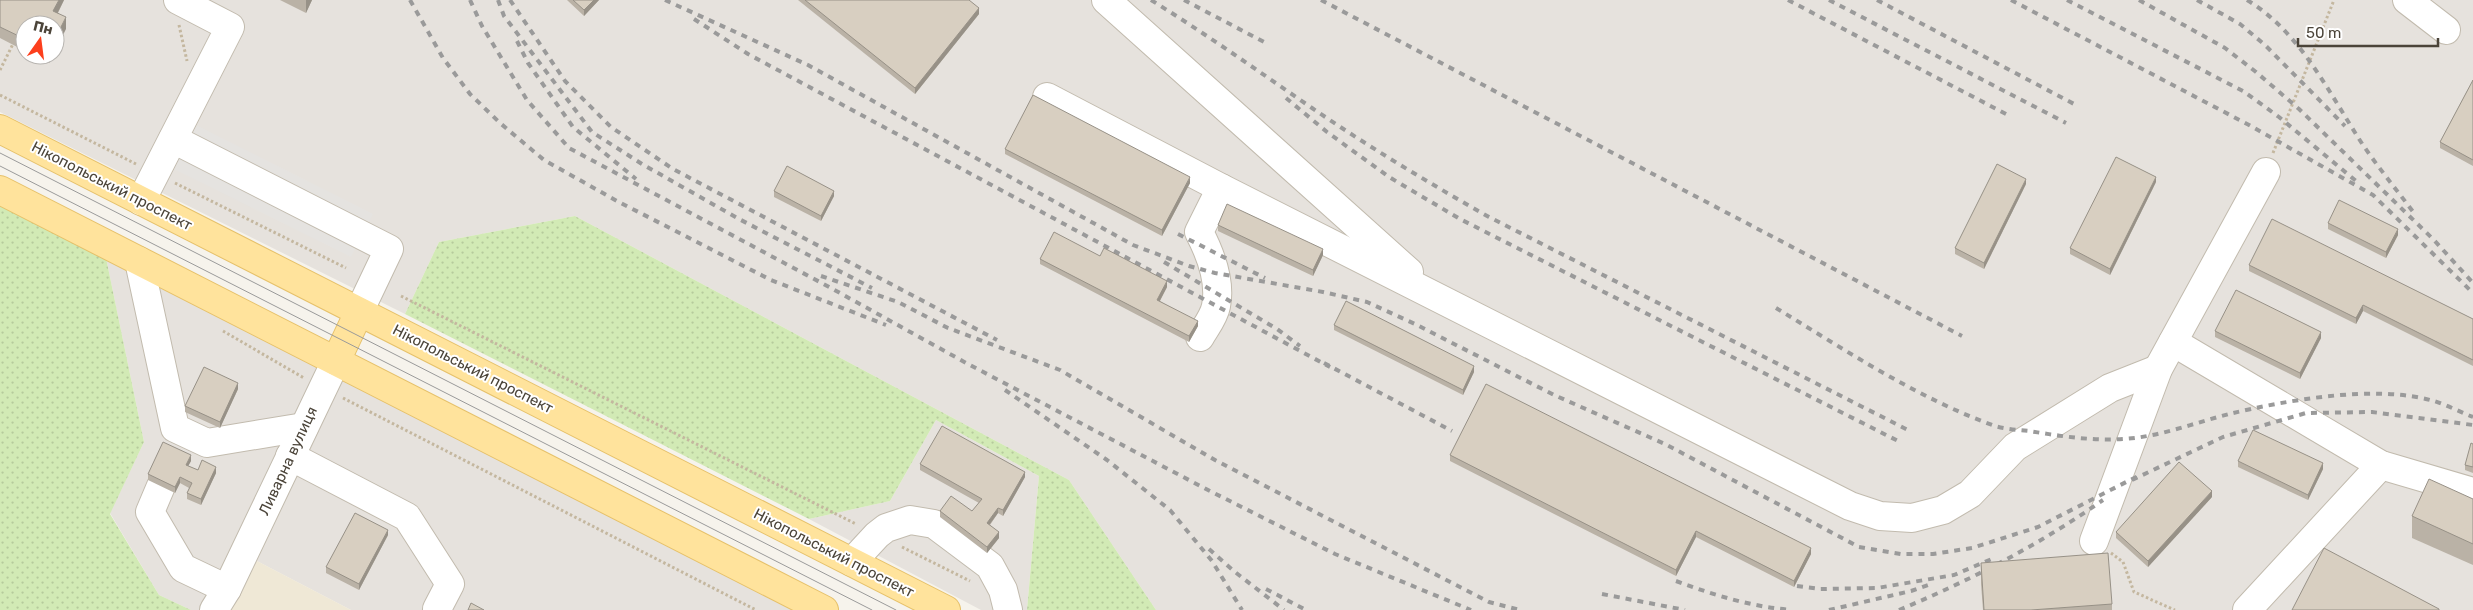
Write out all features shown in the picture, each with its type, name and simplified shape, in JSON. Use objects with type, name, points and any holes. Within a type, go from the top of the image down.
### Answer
[{"type":"main road","name":"Нікопольський проспект","points":[[0,129],[946,610]]},
{"type":"main road","points":[[0,190],[824,610]]},
{"type":"main road","name":"Ливарна вулиця","points":[[336,361],[359,312]]},
{"type":"street","points":[[1106,0],[1437,297]]},
{"type":"street","points":[[2407,0],[2446,30]]},
{"type":"street","points":[[141,201],[230,27],[178,10]]},
{"type":"street","points":[[1047,97],[1221,188],[1850,506],[1880,516],[1912,518],[1943,510],[1970,494],[2015,446],[2110,388],[2158,369]]},
{"type":"street","points":[[172,139],[389,249],[359,312]]},
{"type":"street","points":[[2094,541],[2158,369],[2266,172]]},
{"type":"street","points":[[1200,337],[1216,307],[1217,293],[1215,272],[1208,249],[1199,232],[1221,188]]},
{"type":"street","points":[[139,261],[175,428],[182,444],[206,443],[304,427]]},
{"type":"street","points":[[2173,342],[2381,465],[2473,492]]},
{"type":"street","name":"Ливарна вулиця","points":[[221,599],[336,361]]},
{"type":"street","points":[[290,456],[407,517],[450,584],[436,609]]},
{"type":"street","points":[[2247,610],[2381,465]]},
{"type":"street","points":[[162,486],[150,512],[184,568],[221,599]]},
{"type":"street","points":[[852,562],[877,535],[892,525],[910,520],[934,524],[990,566],[1003,590],[1008,610]]},
{"type":"path","points":[[2266,172],[2334,0]]},
{"type":"path","points":[[178,10],[194,97]]},
{"type":"path","points":[[0,70],[13,44]]},
{"type":"path","points":[[0,95],[136,164]]},
{"type":"path","points":[[175,183],[346,268]]},
{"type":"path","points":[[400,296],[971,582]]},
{"type":"path","points":[[336,395],[756,610]]},
{"type":"path","points":[[2123,562],[2134,592],[2175,610]]},
{"type":"shaded area","points":[[0,0],[2473,0],[2473,610],[1156,610],[1069,480],[575,216],[439,242],[405,314],[0,112]]},
{"type":"shaded area","points":[[194,124],[373,214],[351,257],[172,168]]},
{"type":"shaded area","points":[[105,253],[324,365],[205,610],[191,610],[159,595],[110,513],[144,442]]},
{"type":"shaded area","points":[[339,372],[805,610],[351,610],[251,558]]},
{"type":"shaded area","points":[[936,420],[1039,476],[1027,610],[981,610],[809,519],[890,501]]},
{"type":"shaded area","points":[[251,558],[351,610],[224,610]]},
{"type":"green space","points":[[0,199],[105,253],[144,442],[110,514],[159,595],[191,610],[0,610]]},
{"type":"green space","points":[[575,216],[1069,480],[1156,610],[1027,610],[1039,476],[936,420],[890,501],[809,519],[405,314],[439,242]]},
{"type":"building","points":[[0,0],[59,0],[53,11],[62,15],[15,15],[15,34],[0,27]]},
{"type":"building","points":[[573,0],[594,0],[584,10]]},
{"type":"building","points":[[805,0],[969,0],[979,8],[915,88]]},
{"type":"building","points":[[2473,80],[2473,160],[2440,142]]},
{"type":"building","points":[[1033,95],[1190,177],[1162,230],[1005,149]]},
{"type":"building","points":[[2116,157],[2156,177],[2110,269],[2070,248]]},
{"type":"building","points":[[1997,164],[2026,179],[1984,263],[1955,248]]},
{"type":"building","points":[[787,166],[834,191],[821,216],[774,191]]},
{"type":"building","points":[[2339,200],[2398,229],[2386,252],[2328,223]]},
{"type":"building","points":[[1227,204],[1323,249],[1313,270],[1218,225]]},
{"type":"building","points":[[2272,219],[2473,319],[2473,360],[2363,305],[2356,318],[2249,265]]},
{"type":"building","points":[[1054,232],[1100,256],[1104,248],[1167,281],[1157,300],[1198,321],[1189,336],[1040,259]]},
{"type":"building","points":[[2236,290],[2321,332],[2300,373],[2215,331]]},
{"type":"building","points":[[1346,301],[1474,366],[1463,390],[1334,325]]},
{"type":"building","points":[[204,367],[238,383],[220,422],[185,406]]},
{"type":"building","points":[[1486,384],[1811,548],[1794,581],[1696,531],[1676,570],[1450,455]]},
{"type":"building","points":[[942,426],[1025,472],[1003,510],[998,508],[987,523],[999,532],[987,547],[940,511],[951,496],[972,511],[982,499],[920,464]]},
{"type":"building","points":[[2253,430],[2323,463],[2308,495],[2238,461]]},
{"type":"building","points":[[163,442],[191,455],[186,465],[198,470],[202,460],[216,467],[201,499],[187,493],[192,483],[180,477],[175,487],[148,474]]},
{"type":"building","points":[[2471,443],[2473,444],[2473,467],[2465,465]]},
{"type":"building","points":[[2179,462],[2212,491],[2148,561],[2116,532]]},
{"type":"building","points":[[2429,479],[2473,499],[2473,544],[2412,516]]},
{"type":"building","points":[[355,513],[388,530],[359,584],[326,567]]},
{"type":"building","points":[[2324,548],[2439,609],[2439,610],[2292,610]]},
{"type":"building","points":[[2108,553],[2112,604],[2031,610],[1984,610],[1981,563]]},
{"type":"building","points":[[471,603],[484,610],[468,610]]},
{"type":"tram line","points":[[0,153],[896,610]]},
{"type":"tram line","points":[[0,166],[872,610]]},
{"type":"railway","points":[[410,0],[443,58],[470,94],[500,123],[544,160],[617,201],[771,280],[886,325]]},
{"type":"railway","points":[[470,0],[482,26],[527,100],[569,148],[831,288],[968,364],[1208,490],[1335,554],[1471,610]]},
{"type":"railway","points":[[498,0],[504,16],[592,132],[642,164],[739,219],[872,288]]},
{"type":"railway","points":[[510,0],[565,81],[611,127],[673,169],[997,340]]},
{"type":"railway","points":[[665,0],[808,65],[1133,245],[1189,266],[1215,273],[1323,292],[1367,302],[1417,325],[1554,395],[1665,444],[1859,547],[1901,554],[1933,554],[1972,548],[2038,527],[2138,476]]},
{"type":"railway","points":[[1151,0],[1212,39],[1355,137],[1489,217],[1908,430]]},
{"type":"railway","points":[[1184,0],[1264,42]]},
{"type":"railway","points":[[1321,0],[1962,336]]},
{"type":"railway","points":[[1788,0],[2006,114]]},
{"type":"railway","points":[[1829,0],[2066,123]]},
{"type":"railway","points":[[1877,0],[2074,104]]},
{"type":"railway","points":[[2011,0],[2249,125],[2373,195],[2473,293]]},
{"type":"railway","points":[[2067,0],[2243,91],[2279,117],[2356,181]]},
{"type":"railway","points":[[2139,0],[2225,48],[2256,72],[2299,109],[2434,240],[2473,283]]},
{"type":"railway","points":[[2197,0],[2240,24],[2265,45],[2345,126]]},
{"type":"railway","points":[[2247,0],[2266,13],[2298,46],[2312,64],[2367,151],[2414,213]]},
{"type":"railway","points":[[694,19],[748,54],[1330,367]]},
{"type":"railway","points":[[517,41],[528,63],[573,127],[636,179]]},
{"type":"railway","points":[[1286,98],[1327,132],[1389,177],[1460,219],[1902,443]]},
{"type":"railway","points":[[1178,234],[1265,278]]},
{"type":"railway","points":[[1164,262],[1277,329],[1300,346]]},
{"type":"railway","points":[[821,276],[898,302],[948,328],[1060,370],[1215,460],[1489,602],[1520,610]]},
{"type":"railway","points":[[1776,308],[1911,388],[1967,415],[2008,429],[2087,439],[2136,438],[2163,433],[2229,414],[2278,404],[2304,399],[2359,394],[2411,396],[2434,401],[2473,417]]},
{"type":"railway","points":[[1324,363],[1452,431]]},
{"type":"railway","points":[[1005,390],[1107,460],[1170,510],[1212,561],[1242,610]]},
{"type":"railway","points":[[2132,480],[2223,437],[2306,413],[2372,412],[2473,425]]},
{"type":"railway","points":[[1899,610],[2004,561],[2054,532],[2103,500]]},
{"type":"railway","points":[[1209,549],[1284,610]]},
{"type":"railway","points":[[1797,586],[1820,589],[1877,588],[1954,575],[1994,558]]},
{"type":"railway","points":[[1676,581],[1733,600],[1792,610]]},
{"type":"railway","points":[[1829,610],[1911,591],[1931,584]]},
{"type":"railway","points":[[1266,589],[1306,610]]},
{"type":"railway","points":[[1602,594],[1685,610]]}]
